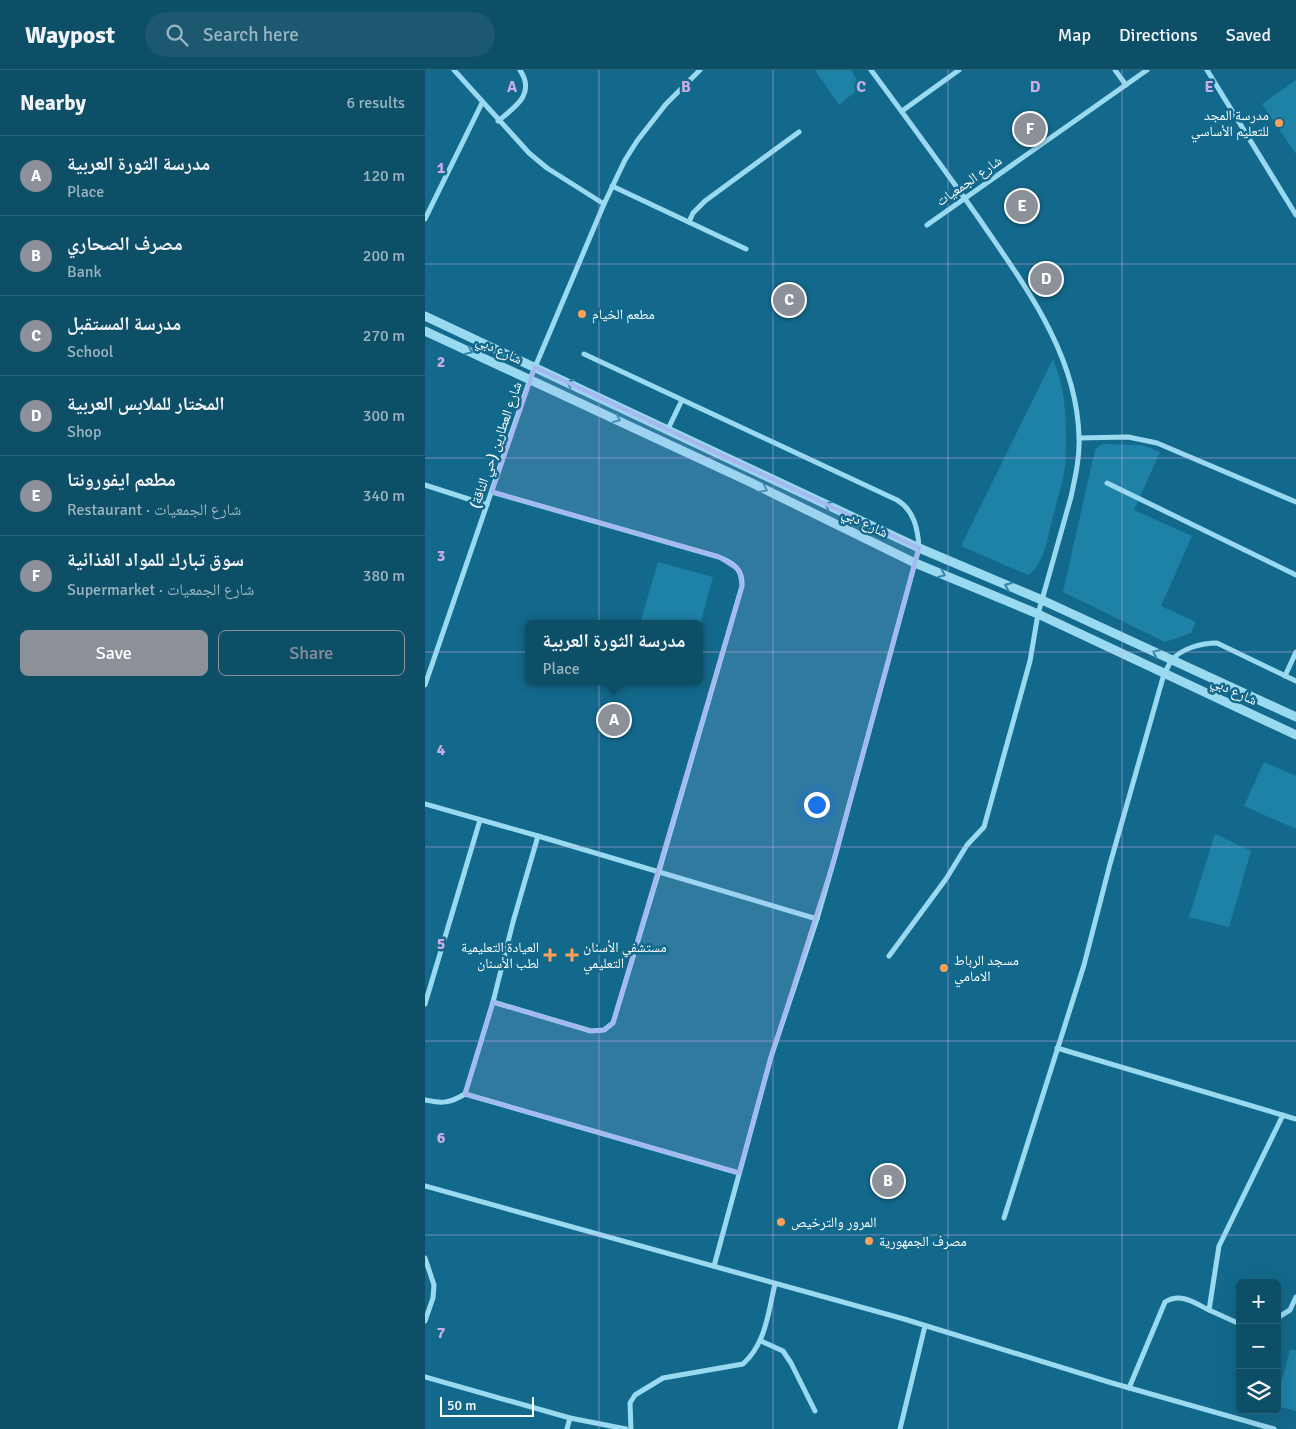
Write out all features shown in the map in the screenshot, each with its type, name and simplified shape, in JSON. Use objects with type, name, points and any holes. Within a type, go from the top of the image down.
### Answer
[{"type":"street","points":[[455,70],[520,145],[538,161],[604,204]]},
{"type":"street","name":"شارع العطارين (حي الناقة)","points":[[425,685],[530,379],[604,204],[625,160],[651,122],[679,90],[700,70]]},
{"type":"street","points":[[871,70],[965,198],[1044,317],[1067,370],[1079,438],[1071,497],[1038,614],[1030,661],[985,827],[967,845],[946,879],[889,956]]},
{"type":"street","points":[[902,111],[959,70]]},
{"type":"street","points":[[1115,70],[1126,85]]},
{"type":"street","name":"شارع الجمعيات","points":[[927,225],[1147,70]]},
{"type":"street","points":[[1207,70],[1296,215]]},
{"type":"street","points":[[498,121],[522,99],[525,85],[522,71]]},
{"type":"street","points":[[425,219],[482,103]]},
{"type":"street","points":[[689,222],[693,213],[705,200],[799,132]]},
{"type":"street","points":[[613,186],[746,250]]},
{"type":"street","name":"شارع دبي","points":[[425,316],[535,366],[919,548],[1042,600],[1296,717]]},
{"type":"street","name":"شارع دبي","points":[[425,331],[743,479],[915,563],[1038,614],[1296,735]]},
{"type":"street","points":[[584,354],[902,504],[907,508],[915,522],[919,548],[817,919],[771,1057],[714,1266]]},
{"type":"street","points":[[668,429],[682,400]]},
{"type":"street","points":[[1079,438],[1128,437],[1157,443],[1296,502]]},
{"type":"street","points":[[1107,483],[1296,575]]},
{"type":"street","points":[[425,485],[487,505]]},
{"type":"street","points":[[492,492],[719,557],[733,564],[743,578],[659,871],[613,1023],[604,1030],[591,1031],[493,1002]]},
{"type":"street","points":[[1004,1218],[1084,965],[1110,864],[1165,674],[1172,660],[1190,648],[1203,643],[1217,643],[1296,681]]},
{"type":"street","points":[[1285,676],[1296,652]]},
{"type":"street","points":[[425,804],[659,871],[817,919]]},
{"type":"street","points":[[425,1004],[480,820]]},
{"type":"street","points":[[425,1100],[440,1103],[454,1101],[465,1094],[493,1002],[537,836]]},
{"type":"street","points":[[1057,1048],[1296,1119]]},
{"type":"street","points":[[465,1094],[739,1173]]},
{"type":"street","points":[[1209,1310],[1219,1246],[1283,1115]]},
{"type":"street","points":[[425,1186],[904,1319],[1129,1388],[1274,1429]]},
{"type":"street","points":[[425,1258],[434,1285],[433,1298],[425,1321]]},
{"type":"street","points":[[631,1429],[630,1403],[635,1395],[663,1378],[743,1364],[751,1356],[761,1341],[775,1284]]},
{"type":"street","points":[[1129,1388],[1165,1302],[1172,1298],[1181,1297],[1236,1322]]},
{"type":"street","points":[[1281,1315],[1289,1310],[1296,1297]]},
{"type":"street","points":[[899,1429],[925,1326]]},
{"type":"street","points":[[761,1341],[783,1351],[815,1411]]},
{"type":"street","points":[[425,1377],[569,1418],[626,1429]]},
{"type":"street","points":[[567,1429],[569,1418]]},
{"type":"highlighted area","points":[[535,367],[919,548],[836,853],[771,1057],[739,1173],[465,1094],[493,1002],[591,1031],[604,1030],[613,1023],[742,586],[739,570],[719,557],[492,492]]},
{"type":"shaded area","points":[[815,70],[851,70],[861,87],[839,105]]},
{"type":"shaded area","points":[[1296,80],[1296,154],[1262,104]]},
{"type":"shaded area","points":[[1053,359],[1064,401],[1066,434],[1065,468],[1044,552],[1033,571],[1028,575],[961,546]]},
{"type":"shaded area","points":[[1102,444],[1142,445],[1160,452],[1134,510],[1192,536],[1161,606],[1196,622],[1191,633],[1165,642],[1063,592],[1095,450]]},
{"type":"shaded area","points":[[658,562],[713,577],[701,620],[641,620]]},
{"type":"shaded area","points":[[1264,762],[1296,776],[1296,829],[1244,806]]},
{"type":"shaded area","points":[[1215,834],[1251,851],[1229,927],[1189,917]]},
{"type":"shaded area","points":[[1290,1349],[1296,1351],[1296,1411],[1281,1407],[1281,1384]]},
{"type":"place","name":"مدرسة المجد للتعليم الأساسي","points":[[1279,123]]},
{"type":"place","name":"سوق تبارك للمواد الغذائية","points":[[1030,129]]},
{"type":"place","name":"مطعم ايفورونتا","points":[[1022,206]]},
{"type":"place","name":"المختار للملابس العربية","points":[[1046,279]]},
{"type":"place","name":"مدرسة المستقبل","points":[[789,300]]},
{"type":"place","name":"مطعم الخيام","points":[[582,314]]},
{"type":"place","name":"مدرسة الثورة العربية","points":[[614,720]]},
{"type":"place","name":"العيادة التعليمية لطب الأسنان","points":[[550,955]]},
{"type":"place","name":"مستشفي الأسنان التعليمي","points":[[572,955]]},
{"type":"place","name":"مسجد الرباط الامامي","points":[[944,968]]},
{"type":"place","name":"مصرف الصحاري","points":[[888,1181]]},
{"type":"place","name":"المرور والترخيص","points":[[781,1222]]},
{"type":"place","name":"مصرف الجمهورية","points":[[869,1241]]}]
